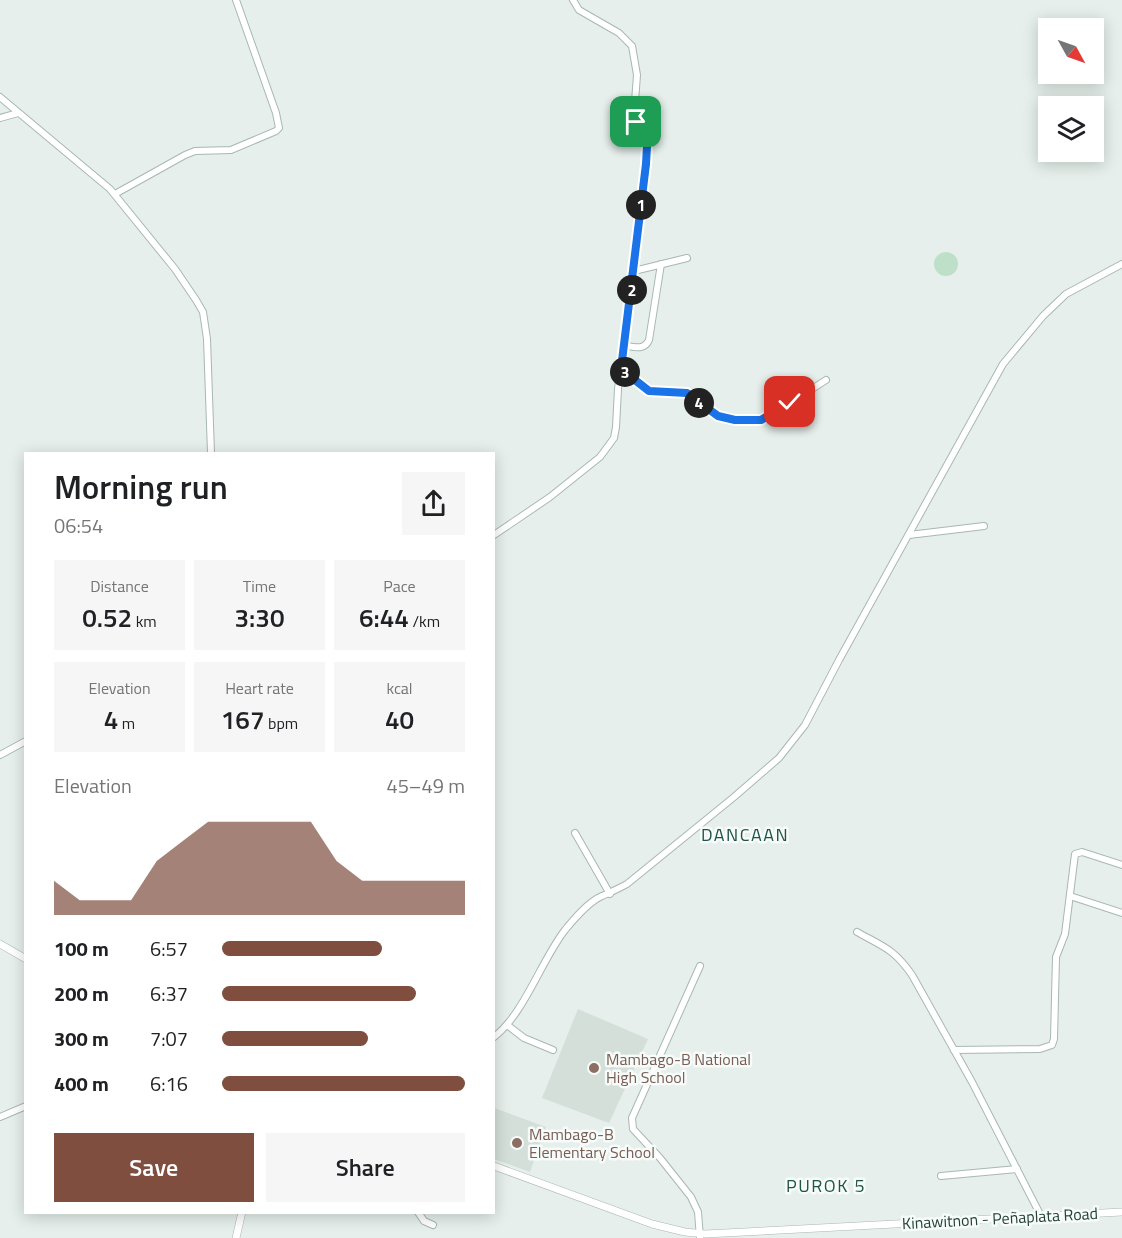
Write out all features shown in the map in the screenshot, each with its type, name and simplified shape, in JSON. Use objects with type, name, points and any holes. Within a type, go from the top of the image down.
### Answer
[{"type":"street","points":[[114,194],[195,151],[231,150],[279,128],[276,113],[237,0]]},
{"type":"street","points":[[495,534],[550,497],[600,457],[608,448],[616,427],[647,146],[634,115],[637,75],[635,55],[626,39],[579,10],[573,0]]},
{"type":"street","points":[[0,97],[114,194],[175,269],[203,312],[207,339],[211,452]]},
{"type":"street","points":[[0,118],[18,113]]},
{"type":"street","points":[[634,271],[687,258]]},
{"type":"street","points":[[624,345],[644,346],[649,340],[661,264]]},
{"type":"street","points":[[495,1036],[507,1025],[565,931],[591,904],[602,896],[610,894],[651,865],[734,797],[779,758],[790,745],[816,707],[839,660],[1010,355],[1066,294],[1122,264]]},
{"type":"street","points":[[621,369],[649,391],[687,393],[718,416],[744,421],[767,418],[826,381]]},
{"type":"street","points":[[909,535],[984,526]]},
{"type":"street","points":[[0,755],[24,742]]},
{"type":"street","points":[[575,833],[610,894]]},
{"type":"street","points":[[954,1050],[1040,1049],[1052,1045],[1056,957],[1065,934],[1077,852],[1122,865]]},
{"type":"street","points":[[1070,896],[1122,913]]},
{"type":"street","points":[[857,932],[888,948],[901,960],[954,1050],[1041,1216]]},
{"type":"street","points":[[0,944],[24,958]]},
{"type":"street","points":[[699,1236],[698,1212],[691,1197],[672,1171],[633,1129],[632,1118],[700,966]]},
{"type":"street","points":[[507,1025],[524,1038],[553,1050]]},
{"type":"street","points":[[0,1118],[24,1107]]},
{"type":"street","name":"Kinawitnon - Peñaplata Road","points":[[495,1166],[652,1224],[699,1236],[1122,1212]]},
{"type":"street","points":[[941,1176],[1017,1169]]},
{"type":"street","points":[[236,1238],[242,1214]]},
{"type":"street","points":[[419,1214],[424,1221],[434,1226]]},
{"type":"shaded area","name":"Mambago-B National High School","points":[[578,1009],[648,1039],[609,1123],[542,1098]]},
{"type":"shaded area","name":"Mambago-B Elementary School","points":[[495,1108],[546,1127],[530,1172],[495,1159]]},
{"type":"green space","points":[[946,252],[955,255],[958,264],[955,273],[946,276],[937,273],[934,264],[937,255]]},
{"type":"place","name":"Mambago-B National High School","points":[[594,1068]]},
{"type":"place","name":"Mambago-B Elementary School","points":[[517,1143]]},
{"type":"district","name":"DANCAAN","points":[[745,834]]},
{"type":"district","name":"PUROK 5","points":[[826,1185]]},
{"type":"route","points":[[636,122],[647,146],[646,164],[621,369],[649,391],[687,393],[718,416],[735,420],[761,420],[790,402]]}]
